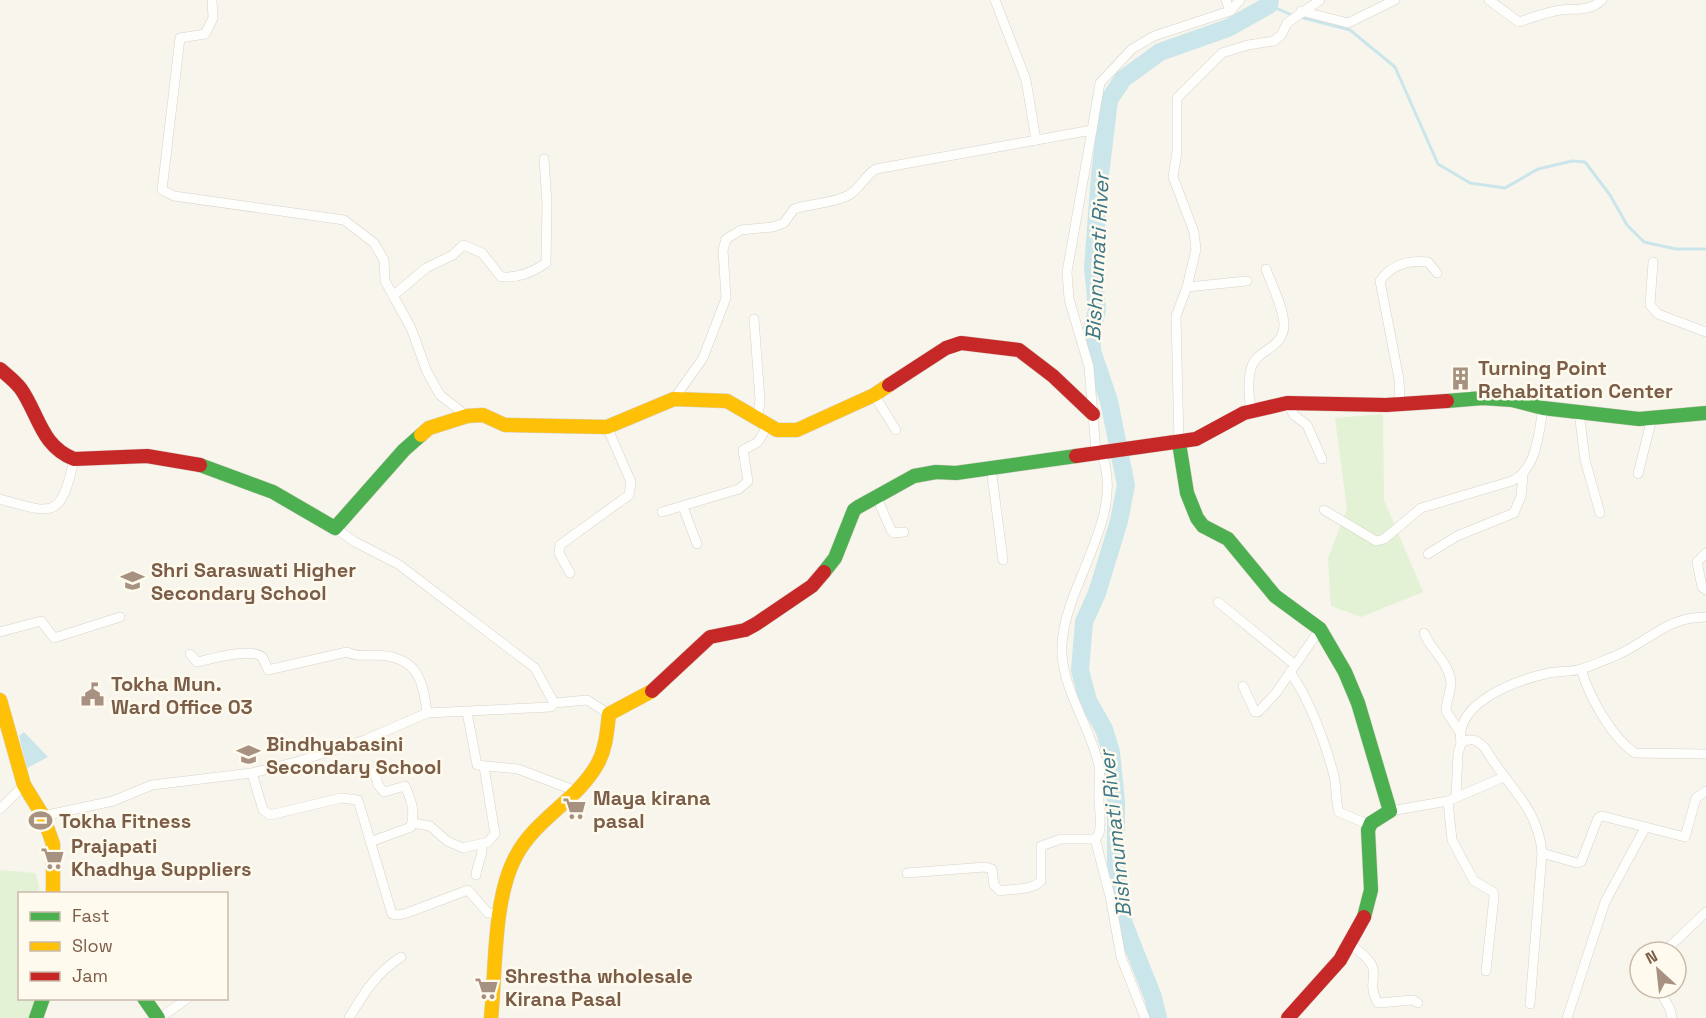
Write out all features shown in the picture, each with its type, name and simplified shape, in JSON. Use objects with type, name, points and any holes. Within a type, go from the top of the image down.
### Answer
[{"type":"street","points":[[212,0],[213,18],[205,34],[180,38],[162,190],[174,196],[344,220],[374,243],[384,260],[385,281],[411,328],[427,372],[440,395],[467,416]]},
{"type":"street","points":[[995,0],[1026,80],[1036,140]]},
{"type":"street","points":[[1226,0],[1230,12]]},
{"type":"street","points":[[1145,1018],[1121,957],[1110,896],[1095,839],[1101,825],[1099,766],[1071,695],[1061,646],[1068,612],[1104,515],[1108,489],[1107,468],[1093,414],[1089,367],[1069,299],[1067,272],[1100,83],[1132,49],[1154,36],[1230,12],[1240,0]]},
{"type":"street","points":[[1320,0],[1287,22],[1282,34],[1274,41],[1248,45],[1222,53],[1177,98],[1177,152],[1173,177],[1194,232],[1196,249],[1187,287],[1176,316],[1179,456],[1187,493],[1197,518],[1203,525],[1228,539],[1275,596],[1320,629],[1345,672],[1358,703],[1369,747],[1390,811]]},
{"type":"street","points":[[1301,11],[1348,23],[1395,0]]},
{"type":"street","points":[[1489,0],[1519,22],[1564,10],[1583,10],[1594,7],[1602,0]]},
{"type":"street","points":[[1560,0],[1564,10]]},
{"type":"street","points":[[675,399],[712,341],[726,298],[723,250],[726,239],[732,234],[773,227],[784,223],[794,209],[831,202],[851,194],[868,173],[876,169],[1092,130]]},
{"type":"street","points":[[393,296],[426,268],[453,255],[463,245],[482,253],[501,277],[515,278],[534,271],[546,263],[545,221],[548,204],[544,159]]},
{"type":"street","points":[[1400,403],[1399,379],[1380,281],[1385,274],[1401,264],[1415,261],[1428,262],[1437,273]]},
{"type":"street","points":[[1653,262],[1650,305],[1658,314],[1706,332]]},
{"type":"street","points":[[1251,410],[1252,366],[1256,358],[1269,351],[1278,342],[1284,325],[1266,269]]},
{"type":"street","points":[[1187,287],[1247,281]]},
{"type":"street","points":[[662,512],[740,489],[748,482],[743,450],[758,442],[763,422],[754,319]]},
{"type":"street","points":[[335,528],[404,450],[429,428],[467,416],[483,415],[505,425],[607,427],[675,399],[727,401],[777,430],[797,430],[874,395],[946,348],[961,343],[1019,350],[1053,376],[1093,414]]},
{"type":"street","points":[[0,369],[20,388],[52,446],[62,456],[74,459],[157,457],[179,461],[263,487],[355,542],[398,564],[535,668],[554,703]]},
{"type":"street","points":[[874,395],[896,430]]},
{"type":"street","points":[[609,714],[647,695],[710,638],[751,627],[812,586],[835,558],[854,510],[914,476],[992,468],[1196,439],[1251,410],[1287,403],[1400,403],[1483,398],[1512,400],[1543,408],[1652,418],[1706,413]]},
{"type":"street","points":[[1287,403],[1294,415],[1306,425],[1322,459]]},
{"type":"street","points":[[1428,554],[1457,536],[1514,513],[1521,496],[1523,475],[1541,435],[1543,408]]},
{"type":"street","points":[[1579,412],[1585,460],[1600,513]]},
{"type":"street","points":[[1638,474],[1652,418]]},
{"type":"street","points":[[570,573],[559,553],[560,545],[629,495],[632,490],[631,482],[607,427]]},
{"type":"street","points":[[0,499],[39,511],[52,507],[61,500],[70,478],[74,459]]},
{"type":"street","points":[[992,468],[1003,560]]},
{"type":"street","points":[[1324,510],[1376,541],[1384,539],[1421,508],[1523,475]]},
{"type":"street","points":[[877,498],[891,530],[894,533],[904,532]]},
{"type":"street","points":[[683,507],[697,543]]},
{"type":"street","points":[[1706,553],[1697,562],[1702,587],[1706,590]]},
{"type":"street","points":[[1218,602],[1293,668],[1334,777],[1334,799],[1339,812],[1370,825]]},
{"type":"street","points":[[0,632],[41,621],[54,638],[120,617]]},
{"type":"street","points":[[1486,971],[1493,892],[1470,876],[1463,855],[1452,840],[1452,798],[1461,743],[1459,730],[1462,720],[1480,703],[1520,681],[1550,673],[1581,669],[1619,654],[1672,622],[1706,617]]},
{"type":"street","points":[[1243,686],[1255,712],[1258,712],[1276,693],[1320,629]]},
{"type":"street","points":[[1424,633],[1429,645],[1439,653],[1444,662],[1451,683],[1446,711],[1459,730]]},
{"type":"street","points":[[190,654],[197,662],[255,653],[262,658],[268,670],[347,652],[355,656],[393,655],[407,661],[417,675],[428,713]]},
{"type":"street","points":[[1581,669],[1589,696],[1625,746],[1635,753],[1706,754]]},
{"type":"street","points":[[0,700],[24,785],[43,816],[53,844],[53,892]]},
{"type":"street","points":[[43,816],[113,801],[152,785],[252,773],[365,740],[428,713],[541,709],[551,707],[554,703],[587,700],[609,714]]},
{"type":"street","points":[[467,712],[477,765],[518,769],[576,791]]},
{"type":"street","points":[[491,1018],[497,958],[498,914],[503,886],[522,846],[540,823],[588,779],[599,761],[609,714]]},
{"type":"street","points":[[1461,743],[1468,739],[1477,740],[1485,748],[1533,815],[1540,834],[1542,854],[1530,1004]]},
{"type":"street","points":[[412,823],[430,826],[447,841],[463,848],[488,842],[495,834],[484,767]]},
{"type":"street","points":[[370,842],[411,827],[415,816],[413,801],[405,786],[384,792],[378,785],[375,772]]},
{"type":"street","points":[[252,773],[263,810],[270,815],[340,798],[358,800],[392,914],[407,913],[468,890],[488,913],[498,914]]},
{"type":"street","points":[[1370,825],[1390,811],[1452,798],[1504,777]]},
{"type":"street","points":[[0,809],[24,785]]},
{"type":"street","points":[[1542,854],[1581,862],[1598,818],[1602,816],[1685,837],[1696,798],[1706,791]]},
{"type":"street","points":[[1288,1018],[1352,946],[1364,921],[1371,891],[1370,825]]},
{"type":"street","points":[[1567,1018],[1605,902],[1645,828]]},
{"type":"street","points":[[907,873],[985,867],[992,869],[994,885],[1000,891],[1029,887],[1038,885],[1041,880],[1041,846],[1061,839],[1095,839]]},
{"type":"street","points":[[476,875],[478,861],[483,852],[482,844]]},
{"type":"street","points":[[1677,940],[1706,912]]},
{"type":"street","points":[[1352,946],[1371,960],[1374,966],[1375,998],[1378,1003],[1413,1000],[1418,1003]]},
{"type":"street","points":[[349,1018],[381,970],[401,957]]},
{"type":"street","points":[[36,1018],[43,1000]]},
{"type":"street","points":[[145,1000],[159,1018],[186,1000]]},
{"type":"street","points":[[1665,1000],[1672,1018]]},
{"type":"green space","points":[[1383,414],[1384,500],[1423,592],[1361,617],[1331,606],[1328,558],[1347,509],[1335,418]]},
{"type":"green space","points":[[0,870],[36,873],[40,892],[18,892],[18,1000],[37,1000],[30,1018],[0,1018]]},
{"type":"water","points":[[24,732],[48,757],[27,768],[19,736]]},
{"type":"waterway","name":"Bishnumati River","points":[[1158,1018],[1153,997],[1124,924],[1116,877],[1116,801],[1111,752],[1104,729],[1088,701],[1080,670],[1084,622],[1097,593],[1119,521],[1126,485],[1109,401],[1092,351],[1092,329],[1097,310],[1093,267],[1100,175],[1109,100],[1123,79],[1160,52],[1228,28],[1269,5],[1270,0]]},
{"type":"waterway","points":[[1269,5],[1294,16]]},
{"type":"waterway","points":[[1300,17],[1350,30],[1395,67],[1438,164],[1470,183],[1505,188],[1538,169],[1572,161],[1585,162],[1610,195],[1627,225],[1644,242],[1676,249],[1706,249]]},
{"type":"traffic: fast","points":[[1447,401],[1483,398],[1512,400],[1543,408],[1639,419],[1706,413]]},
{"type":"traffic: fast","points":[[200,465],[273,492],[335,528],[404,450],[421,435]]},
{"type":"traffic: fast","points":[[1179,443],[1187,493],[1197,518],[1203,526],[1228,539],[1275,596],[1320,629],[1345,672],[1358,703],[1390,811],[1371,823],[1368,830],[1371,890],[1364,917]]},
{"type":"traffic: fast","points":[[824,572],[835,558],[854,510],[914,476],[936,472],[956,473],[1076,456]]},
{"type":"traffic: fast","points":[[36,1018],[42,1000]]},
{"type":"traffic: fast","points":[[145,1000],[158,1018]]},
{"type":"traffic: slow","points":[[421,435],[429,428],[467,416],[483,415],[505,425],[607,427],[674,399],[727,401],[777,430],[797,430],[874,395],[889,385]]},
{"type":"traffic: slow","points":[[491,1018],[499,913],[503,892],[516,856],[534,831],[590,776],[603,751],[609,714],[652,691]]},
{"type":"traffic: slow","points":[[0,700],[24,785],[43,816],[53,844],[53,892]]},
{"type":"traffic: jam","points":[[889,385],[946,348],[961,343],[1019,350],[1053,376],[1093,414]]},
{"type":"traffic: jam","points":[[0,369],[21,389],[47,438],[54,446],[74,459],[147,456],[200,465]]},
{"type":"traffic: jam","points":[[1076,456],[1196,439],[1244,413],[1287,403],[1386,405],[1447,401]]},
{"type":"traffic: jam","points":[[652,691],[710,637],[745,630],[756,624],[812,586],[824,572]]},
{"type":"traffic: jam","points":[[1288,1018],[1340,960],[1364,917]]},
{"type":"place","name":"Turning Point Rehabitation Center","points":[[1460,379]]},
{"type":"place","name":"Shri Saraswati Higher Secondary School","points":[[133,581]]},
{"type":"place","name":"Tokha Mun. Ward Office 03","points":[[93,695]]},
{"type":"place","name":"Bindhyabasini Secondary School","points":[[248,755]]},
{"type":"place","name":"Maya kirana pasal","points":[[575,809]]},
{"type":"place","name":"Tokha Fitness","points":[[41,821]]},
{"type":"place","name":"Prajapati Khadhya Suppliers","points":[[53,858]]},
{"type":"place","name":"Shrestha wholesale Kirana Pasal","points":[[487,988]]}]
